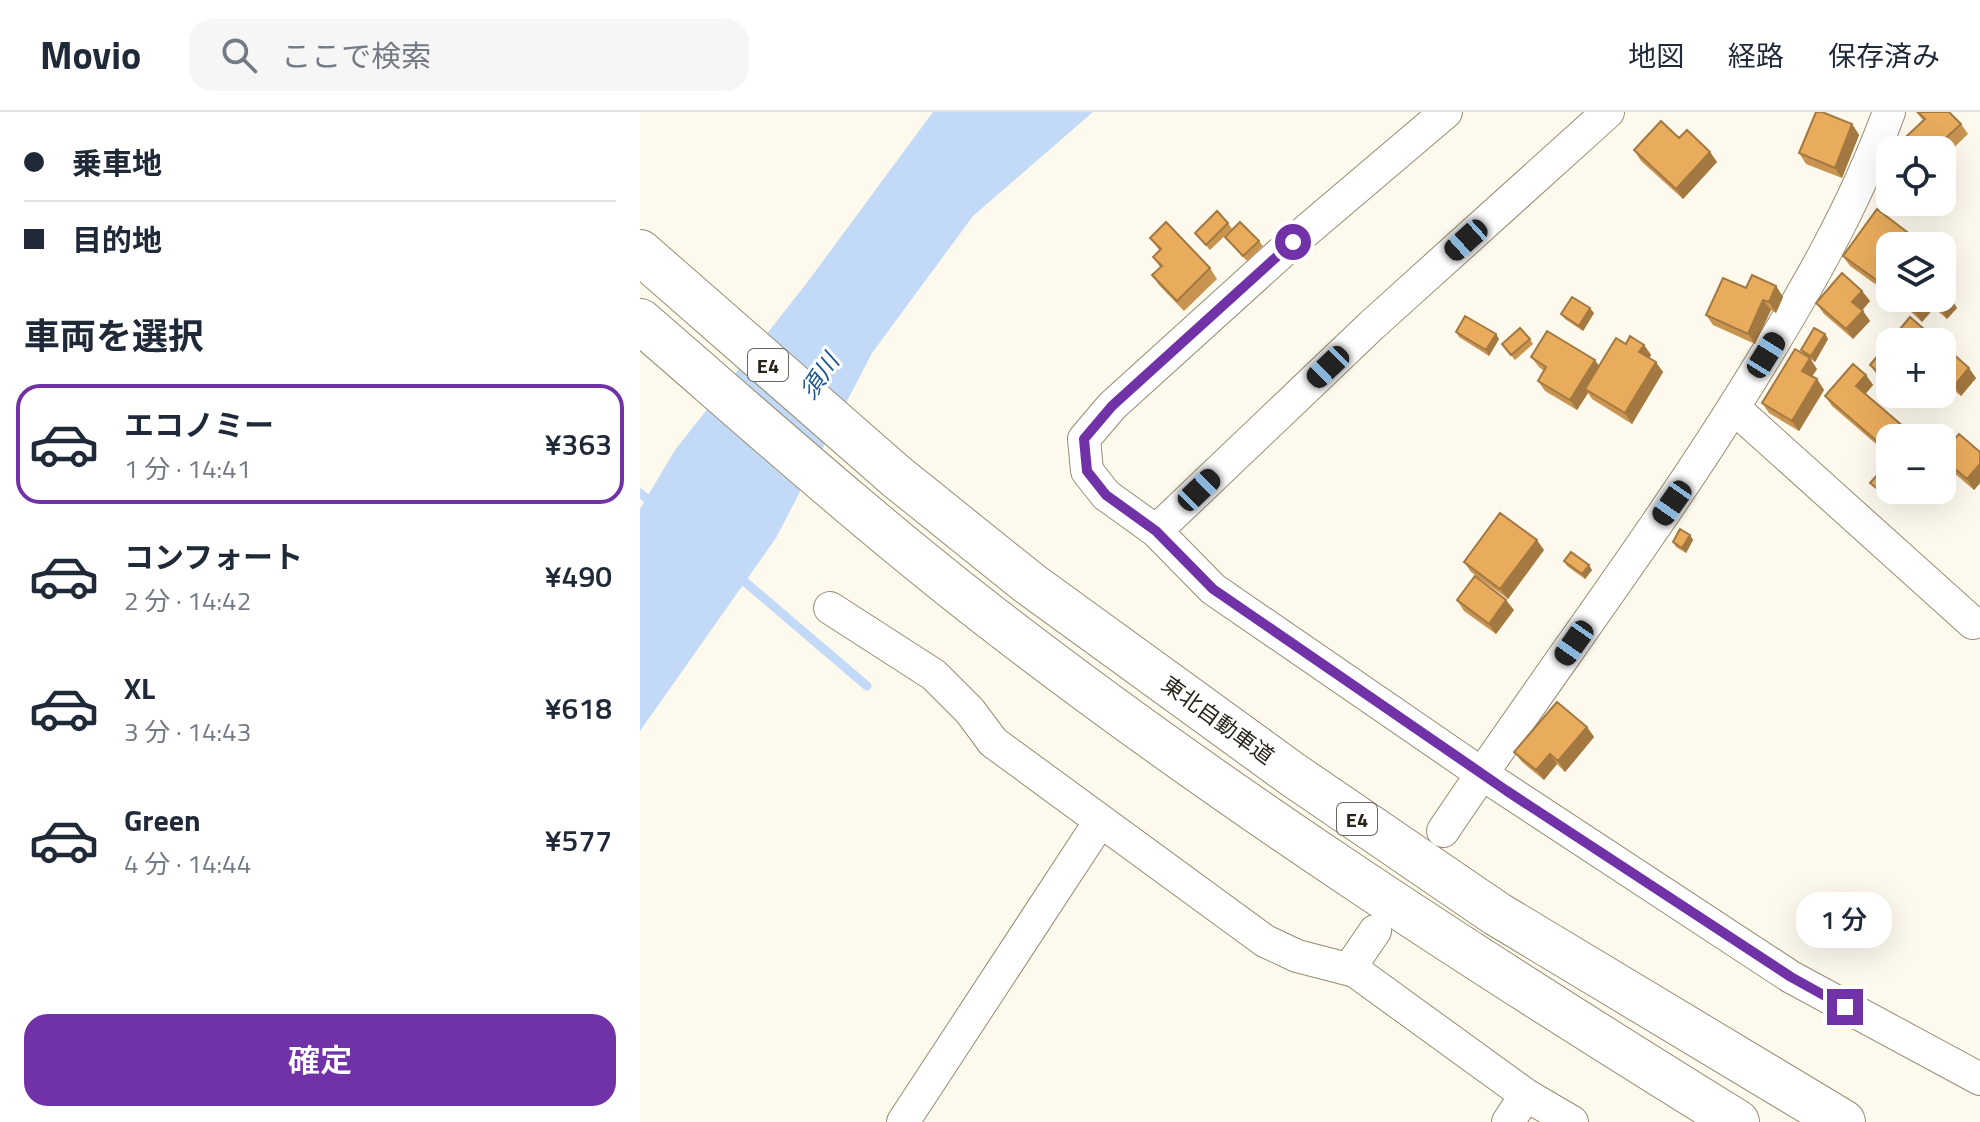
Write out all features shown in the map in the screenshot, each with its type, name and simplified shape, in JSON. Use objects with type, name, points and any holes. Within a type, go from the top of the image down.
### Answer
[{"type":"highway","name":"東北自動車道","points":[[640,252],[897,477],[1029,583],[1292,774],[1497,914],[1843,1122]]},
{"type":"highway","name":"E4","points":[[640,321],[865,516],[1001,626],[1262,814],[1470,957],[1737,1122]]},
{"type":"street","points":[[1446,112],[1135,386],[1084,439],[1087,471],[1106,495],[1156,531],[1213,589],[1482,774],[1791,977],[1980,1079]]},
{"type":"street","points":[[1156,531],[1372,325],[1608,112]]},
{"type":"street","points":[[1443,831],[1705,456],[1816,275],[1868,169],[1889,112]]},
{"type":"street","points":[[1734,408],[1973,623]]},
{"type":"street","points":[[830,608],[934,675],[970,711],[993,742],[1099,823],[1278,949],[1349,969],[1526,1095],[1572,1122]]},
{"type":"street","points":[[903,1122],[1099,823]]},
{"type":"street","points":[[1349,969],[1375,931]]},
{"type":"street","points":[[1508,1122],[1526,1095]]},
{"type":"water","name":"須川","points":[[933,112],[1093,112],[973,216],[872,353],[776,538],[640,731],[640,509],[675,450],[806,284]]},
{"type":"building","points":[[1816,112],[1852,124],[1835,168],[1799,153]]},
{"type":"building","points":[[1918,112],[1949,112],[1961,124],[1948,136],[1907,136],[1925,119]]},
{"type":"building","points":[[1661,121],[1679,138],[1687,130],[1710,152],[1676,189],[1634,150]]},
{"type":"building","points":[[1876,210],[1876,216],[1886,216],[1907,232],[1876,232],[1876,280],[1843,256]]},
{"type":"building","points":[[1217,211],[1228,223],[1206,245],[1195,233]]},
{"type":"building","points":[[1166,222],[1210,268],[1177,301],[1152,275],[1162,266],[1153,257],[1161,249],[1150,238]]},
{"type":"building","points":[[1240,222],[1259,241],[1243,256],[1225,237]]},
{"type":"building","points":[[1842,273],[1862,291],[1852,302],[1863,311],[1846,329],[1816,303]]},
{"type":"building","points":[[1752,275],[1776,286],[1769,302],[1763,300],[1748,334],[1706,315],[1723,278],[1746,288]]},
{"type":"building","points":[[1572,297],[1590,308],[1579,326],[1561,314]]},
{"type":"building","points":[[1465,316],[1496,334],[1486,350],[1456,332]]},
{"type":"building","points":[[1910,317],[1923,328],[1901,328]]},
{"type":"building","points":[[1520,328],[1530,339],[1511,355],[1502,344]]},
{"type":"building","points":[[1814,328],[1825,334],[1811,356],[1801,350]]},
{"type":"building","points":[[1547,331],[1595,360],[1570,400],[1538,381],[1546,367],[1531,357]]},
{"type":"building","points":[[1630,336],[1644,345],[1639,352],[1656,362],[1625,413],[1585,389],[1616,338],[1626,344]]},
{"type":"building","points":[[1795,349],[1810,358],[1802,371],[1817,379],[1792,421],[1762,403]]},
{"type":"building","points":[[1956,356],[1969,368],[1956,384]]},
{"type":"building","points":[[1853,364],[1866,375],[1856,386],[1876,403],[1876,408],[1882,408],[1900,424],[1876,424],[1876,440],[1825,396]]},
{"type":"building","points":[[1959,434],[1980,452],[1980,464],[1967,479],[1956,470],[1956,438]]},
{"type":"building","points":[[1500,513],[1537,540],[1500,589],[1464,562]]},
{"type":"building","points":[[1680,529],[1690,535],[1682,548],[1673,542]]},
{"type":"building","points":[[1571,552],[1589,565],[1582,574],[1564,561]]},
{"type":"building","points":[[1475,576],[1506,600],[1489,624],[1457,600]]},
{"type":"building","points":[[1557,702],[1587,727],[1558,761],[1550,754],[1536,770],[1514,752]]},
{"type":"waterway","points":[[640,493],[656,506]]},
{"type":"waterway","points":[[737,575],[867,686]]},
{"type":"route","points":[[1293,242],[1112,406],[1084,439],[1087,471],[1106,495],[1156,531],[1213,589],[1507,791],[1791,977],[1845,1007]]}]
